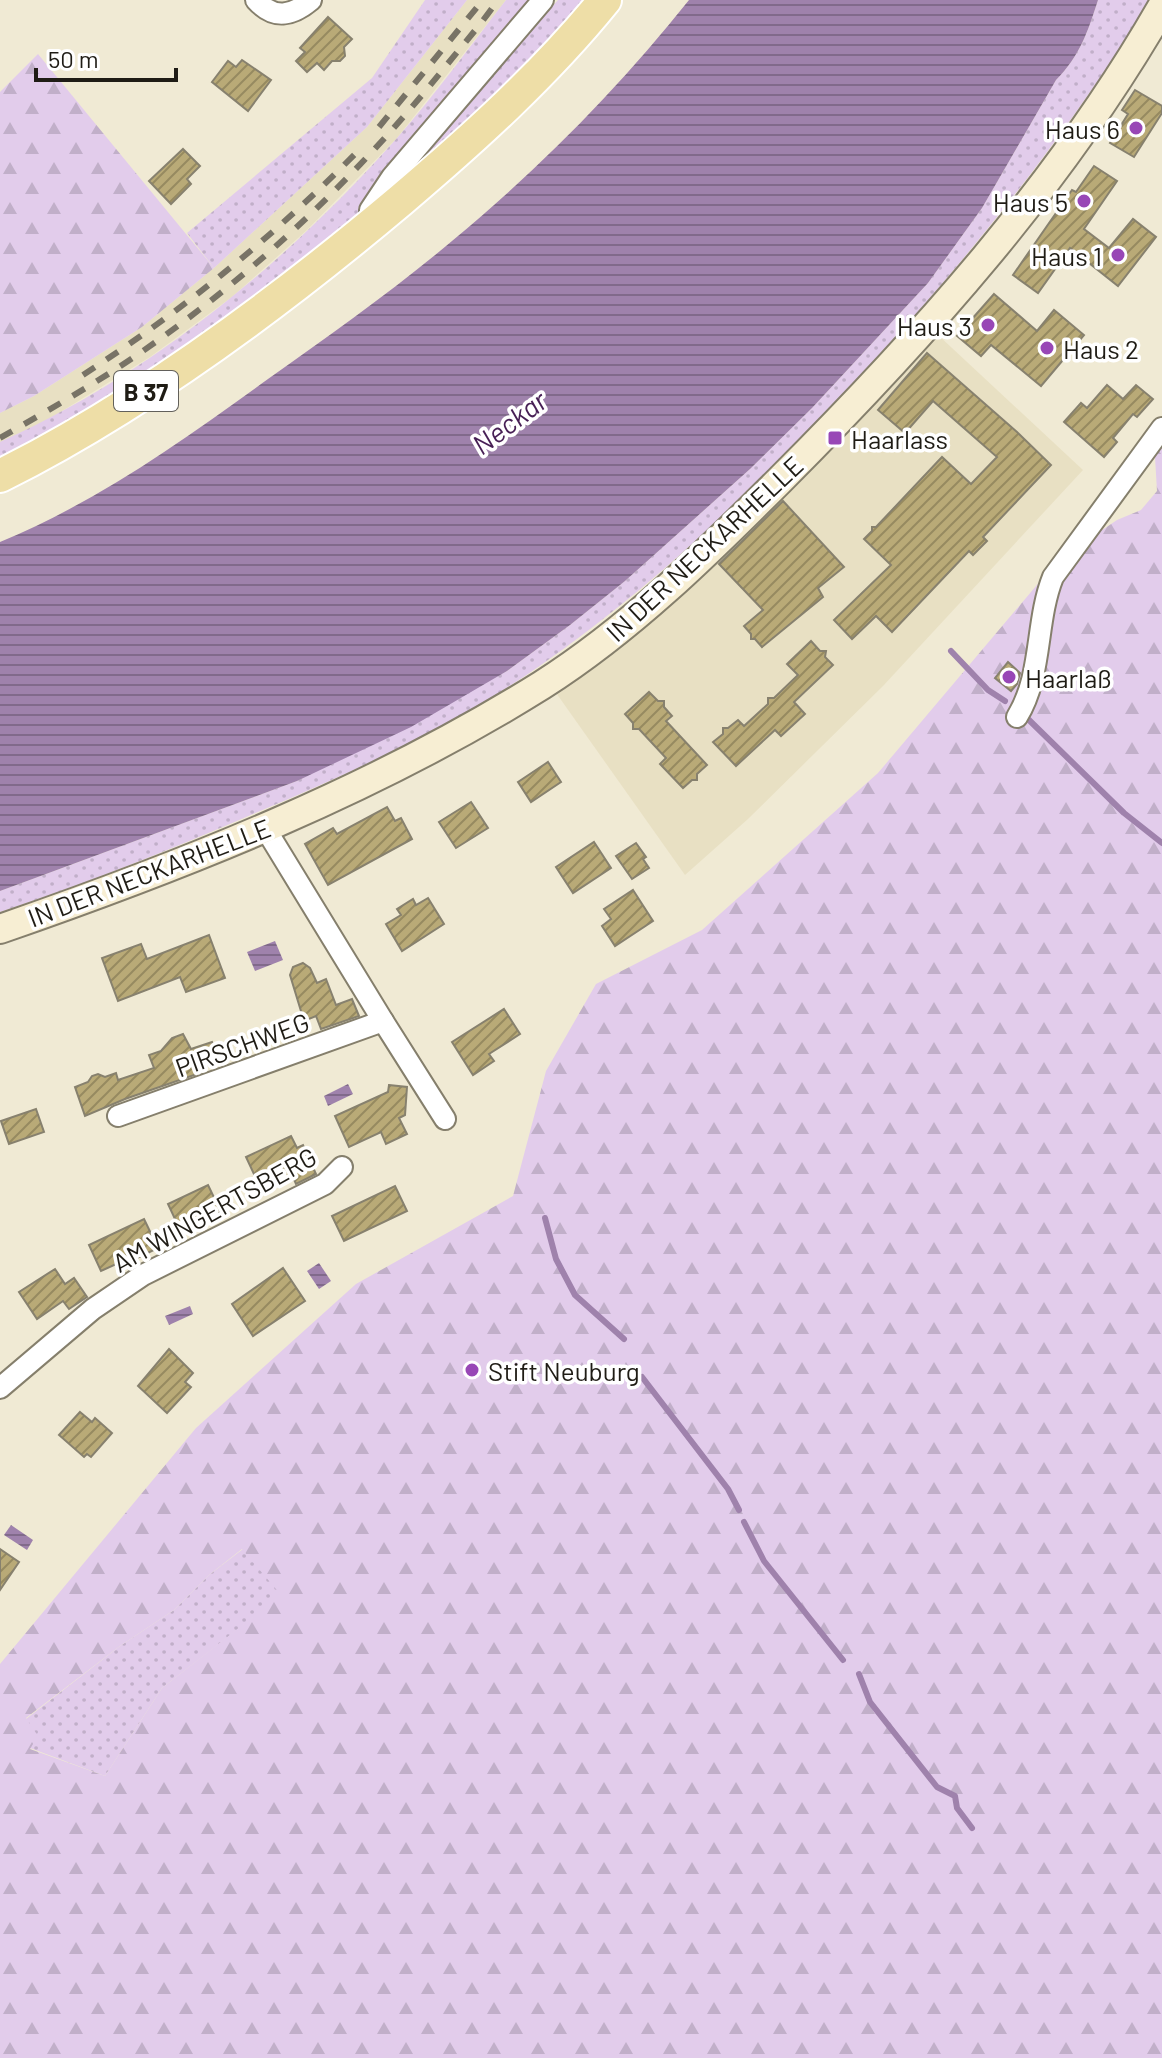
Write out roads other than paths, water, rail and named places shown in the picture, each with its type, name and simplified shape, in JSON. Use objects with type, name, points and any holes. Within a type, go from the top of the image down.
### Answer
[{"type":"main road","name":"B 37","points":[[0,476],[40,456],[146,391],[285,294],[370,226],[497,114],[605,0]]},
{"type":"main road","name":"IN DER NECKARHELLE","points":[[0,929],[139,880],[265,828],[379,775],[542,685],[616,631],[743,517],[846,413],[960,286],[1068,152],[1123,73],[1162,7]]},
{"type":"street","points":[[256,0],[269,11],[285,15],[297,11],[311,0]]},
{"type":"street","points":[[370,226],[370,210],[392,177],[543,0]]},
{"type":"street","points":[[1017,717],[1031,689],[1046,598],[1053,577],[1162,428]]},
{"type":"street","points":[[265,828],[445,1119]]},
{"type":"street","name":"PIRSCHWEG","points":[[118,1116],[383,1021]]},
{"type":"street","name":"AM WINGERTSBERG","points":[[0,1388],[93,1309],[134,1281],[166,1262],[325,1184],[342,1167]]},
{"type":"water","name":"Neckar","points":[[689,0],[1098,0],[1077,52],[1056,80],[982,208],[928,283],[812,408],[750,469],[625,581],[507,671],[411,727],[297,781],[0,891],[0,542],[71,508],[172,447],[408,277],[547,156],[635,65]]},
{"type":"water","points":[[275,941],[283,960],[255,971],[247,952]]},
{"type":"water","points":[[348,1084],[353,1094],[328,1106],[324,1096]]},
{"type":"water","points":[[319,1263],[331,1281],[319,1289],[307,1271]]},
{"type":"water","points":[[190,1306],[193,1314],[169,1325],[165,1316]]},
{"type":"water","points":[[11,1525],[33,1540],[27,1550],[4,1535]]},
{"type":"waterway","points":[[951,651],[988,690],[1005,701]]},
{"type":"waterway","points":[[1029,720],[1124,813],[1162,843]]},
{"type":"waterway","points":[[545,1218],[556,1259],[575,1295],[624,1339]]},
{"type":"waterway","points":[[642,1377],[728,1489],[739,1510]]},
{"type":"waterway","points":[[744,1522],[764,1561],[843,1660]]},
{"type":"waterway","points":[[859,1674],[870,1702],[937,1787],[955,1796],[957,1808],[972,1828]]},
{"type":"railway","points":[[379,127],[483,0]]},
{"type":"railway","points":[[0,438],[140,353],[265,256],[377,146],[498,0]]},
{"type":"railway","points":[[83,375],[225,272],[355,154]]},
{"type":"place","name":"Haus 6","points":[[1136,128]]},
{"type":"place","name":"Haus 5","points":[[1084,201]]},
{"type":"place","name":"Haus 1","points":[[1118,255]]},
{"type":"place","name":"Haus 3","points":[[988,325]]},
{"type":"place","name":"Haus 2","points":[[1047,348]]},
{"type":"place","name":"Haarlass","points":[[835,438]]},
{"type":"place","name":"Haarlaß","points":[[1009,677]]},
{"type":"place","name":"Stift Neuburg","points":[[472,1370]]}]
